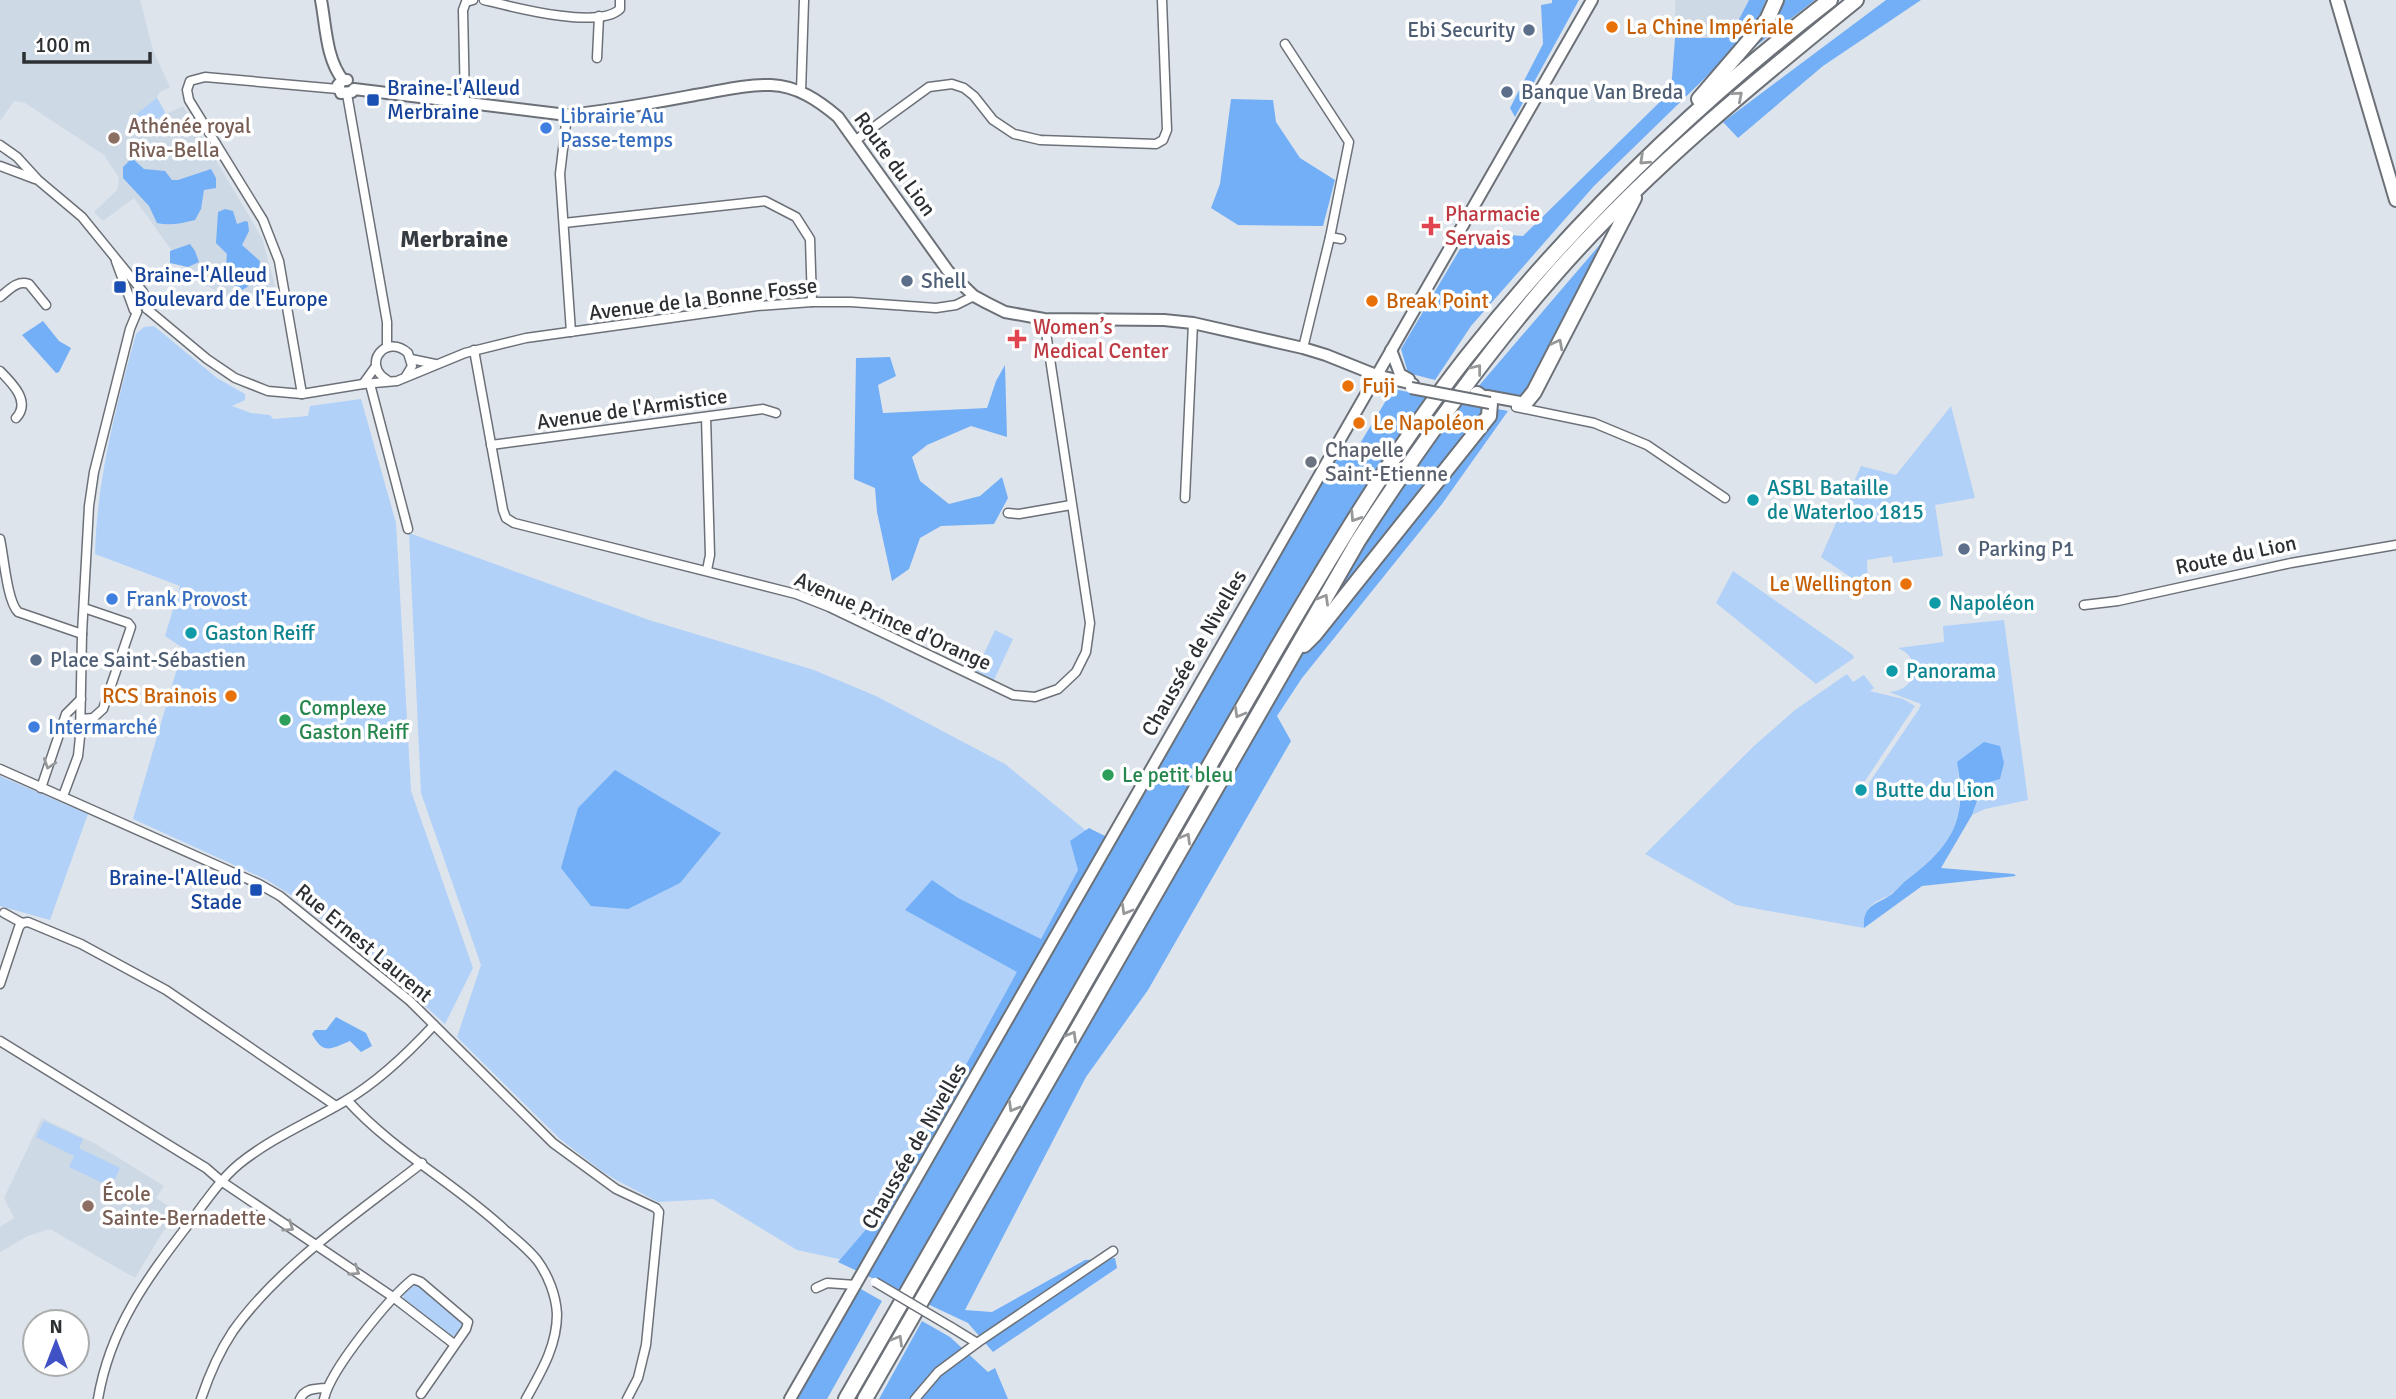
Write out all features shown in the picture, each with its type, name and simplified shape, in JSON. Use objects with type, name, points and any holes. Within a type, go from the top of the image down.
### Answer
[{"type":"highway","points":[[1694,113],[1699,99],[1767,20],[1776,0]]},
{"type":"highway","points":[[846,1399],[1277,648],[1393,459],[1464,360],[1546,260],[1694,113],[1830,0]]},
{"type":"highway","points":[[864,1399],[1290,658],[1366,529],[1412,459],[1476,371],[1557,272],[1639,187],[1686,141],[1856,0]]},
{"type":"highway","points":[[1520,405],[1534,392],[1639,187]]},
{"type":"highway","points":[[1290,658],[1315,634],[1489,416],[1485,398]]},
{"type":"main road","points":[[321,0],[331,58],[345,88]]},
{"type":"main road","name":"Chaussée de Nivelles","points":[[790,1399],[1592,0]]},
{"type":"main road","points":[[2337,0],[2396,199]]},
{"type":"main road","name":"Route du Lion","points":[[345,88],[566,116],[746,86],[772,85],[801,92],[820,102],[838,117],[948,271],[974,296],[1005,312],[1044,319],[1164,320],[1193,323],[1326,355],[1376,375],[1391,384],[1520,405]]},
{"type":"main road","name":"Route du Lion","points":[[1391,351],[1399,374],[1416,386],[1485,398]]},
{"type":"street","points":[[465,104],[463,10],[466,2],[473,0]]},
{"type":"street","points":[[484,0],[545,15],[613,16],[620,5]]},
{"type":"street","points":[[801,92],[804,0]]},
{"type":"street","points":[[856,140],[929,87],[952,84],[964,88],[974,96],[1003,129],[1025,138],[1156,144],[1163,140],[1167,130],[1162,0]]},
{"type":"street","points":[[597,58],[599,16]]},
{"type":"street","points":[[1285,44],[1349,142],[1330,237],[1303,348]]},
{"type":"street","points":[[0,145],[82,217],[128,271],[145,298],[147,309],[206,359],[234,378],[268,391],[302,394],[387,380],[397,381],[410,372],[411,359],[408,353],[392,346],[387,329],[345,88],[205,77],[190,81],[187,90],[188,100],[263,220],[279,261],[302,394]]},
{"type":"street","points":[[566,116],[560,174],[571,332]]},
{"type":"street","points":[[0,166],[38,180]]},
{"type":"street","points":[[564,223],[765,201],[796,217],[810,239],[813,302]]},
{"type":"street","points":[[1330,237],[1341,239]]},
{"type":"street","points":[[116,258],[137,312]]},
{"type":"street","points":[[0,298],[15,284],[25,283],[46,305]]},
{"type":"street","name":"Avenue de la Bonne Fosse","points":[[405,377],[474,350],[505,342],[571,332],[757,306],[851,302],[936,308],[956,304],[974,296]]},
{"type":"street","points":[[132,301],[145,298]]},
{"type":"street","points":[[137,312],[147,309]]},
{"type":"street","points":[[63,796],[78,756],[82,634],[93,472],[130,329],[137,312]]},
{"type":"street","name":"Avenue Prince d'Orange","points":[[474,350],[503,510],[506,517],[514,523],[796,594],[829,607],[1013,695],[1035,697],[1058,689],[1076,672],[1086,652],[1090,623],[1044,319]]},
{"type":"street","points":[[1185,498],[1193,323]]},
{"type":"street","points":[[392,346],[378,355],[376,366],[366,384],[408,529]]},
{"type":"street","points":[[411,359],[438,364]]},
{"type":"street","points":[[376,366],[378,372],[387,380]]},
{"type":"street","points":[[0,371],[22,399],[23,407],[16,418]]},
{"type":"street","name":"Route du Lion","points":[[1520,405],[1594,423],[1647,445],[1725,498]]},
{"type":"street","name":"Avenue de l'Armistice","points":[[491,445],[763,409],[776,414]]},
{"type":"street","points":[[706,417],[710,555],[707,570]]},
{"type":"street","points":[[1008,513],[1018,514],[1071,505]]},
{"type":"street","points":[[0,539],[9,595],[14,609],[82,634]]},
{"type":"street","name":"Route du Lion","points":[[2084,605],[2118,601],[2279,565],[2396,545]]},
{"type":"street","points":[[81,719],[93,718],[103,709],[131,627],[128,623],[84,608]]},
{"type":"street","points":[[41,788],[66,714],[80,699]]},
{"type":"street","name":"Rue Ernest Laurent","points":[[0,769],[259,884],[280,896],[410,1001],[553,1143],[616,1189],[656,1208],[659,1212],[646,1345],[638,1378],[627,1399]]},
{"type":"street","points":[[4,913],[22,923],[28,922],[81,944],[166,990],[336,1106]]},
{"type":"street","points":[[0,984],[22,923]]},
{"type":"street","points":[[98,1399],[109,1353],[132,1303],[147,1278],[221,1181],[259,1150],[348,1100],[380,1076],[434,1025]]},
{"type":"street","points":[[0,1041],[206,1168],[221,1181],[393,1297],[454,1344]]},
{"type":"street","points":[[348,1100],[388,1138],[495,1220],[536,1259],[552,1287],[557,1313],[555,1339],[526,1399]]},
{"type":"street","points":[[201,1399],[213,1367],[233,1332],[260,1298],[317,1245],[422,1163]]},
{"type":"street","points":[[915,1399],[938,1372],[1113,1251]]},
{"type":"street","points":[[324,1399],[326,1388],[340,1364],[393,1297],[413,1279],[421,1282],[468,1322],[430,1385],[421,1394]]},
{"type":"street","points":[[816,1288],[827,1283],[859,1280],[875,1282],[977,1343]]},
{"type":"street","points":[[300,1399],[303,1392],[326,1388]]},
{"type":"shaded area","name":"Athénée royal Riva-Bella","points":[[0,0],[140,0],[153,50],[170,87],[159,93],[157,98],[166,114],[183,106],[208,147],[187,162],[210,150],[262,238],[276,289],[227,297],[190,276],[134,198],[103,221],[94,212],[117,190],[119,178],[104,155],[25,103],[14,101],[0,121]]},
{"type":"shaded area","points":[[1552,0],[1579,0],[1515,117],[1510,108],[1543,44],[1541,5],[1552,3]]},
{"type":"shaded area","points":[[1675,0],[1749,0],[1733,31],[1725,38],[1675,38]]},
{"type":"shaded area","points":[[1749,0],[1766,0],[1759,17],[1741,43],[1594,186],[1471,326],[1435,380],[1408,373],[1401,349],[1470,232],[1523,236],[1671,91],[1675,38],[1725,38],[1733,31]]},
{"type":"shaded area","points":[[1780,0],[1815,0],[1752,49]]},
{"type":"shaded area","points":[[1886,0],[1921,0],[1823,66],[1738,138],[1723,122]]},
{"type":"shaded area","points":[[157,98],[166,114],[141,127],[134,116]]},
{"type":"shaded area","points":[[1231,99],[1273,100],[1276,122],[1300,158],[1335,180],[1323,226],[1238,225],[1211,208],[1220,184]]},
{"type":"shaded area","points":[[132,158],[144,169],[165,171],[172,180],[211,169],[216,178],[216,188],[204,190],[201,209],[195,220],[172,224],[157,223],[149,206],[123,178],[123,167]]},
{"type":"shaded area","points":[[225,209],[233,211],[237,224],[248,222],[249,231],[242,245],[260,261],[255,279],[242,290],[231,279],[227,270],[227,254],[216,243],[218,212]]},
{"type":"shaded area","points":[[1615,227],[1525,399],[1477,388]]},
{"type":"shaded area","points":[[190,244],[199,262],[188,267],[170,263],[170,251]]},
{"type":"shaded area","points":[[43,321],[59,341],[71,348],[56,373],[22,335]]},
{"type":"shaded area","name":"Complexe Gaston Reiff","points":[[154,326],[217,378],[245,394],[245,400],[232,406],[251,413],[270,415],[273,419],[308,416],[310,406],[361,399],[396,523],[411,791],[473,968],[445,1024],[385,970],[294,897],[267,880],[133,819],[183,648],[165,636],[180,586],[95,554],[99,498],[121,388],[136,334],[144,327]]},
{"type":"shaded area","points":[[890,357],[896,376],[878,385],[883,413],[987,408],[996,381],[1005,365],[1007,437],[971,426],[927,445],[912,457],[920,481],[949,504],[980,496],[1002,477],[1008,498],[994,524],[941,526],[920,538],[909,569],[892,581],[877,512],[875,488],[854,479],[856,358]]},
{"type":"shaded area","points":[[1393,389],[1508,411],[1442,504],[1302,678],[1277,716],[1291,741],[1148,990],[1086,1077],[965,1310],[992,1312],[1085,1260],[1115,1258],[1117,1268],[993,1352],[968,1323],[838,1262],[869,1226],[967,1063],[1017,972],[905,910],[932,880],[958,898],[1041,939],[1078,870],[1070,841],[1089,828],[1113,840],[1319,488],[1342,443],[1356,450]]},
{"type":"shaded area","points":[[1951,406],[1975,498],[1935,505],[1943,556],[1893,563],[1892,556],[1867,560],[1868,589],[1821,557],[1861,466],[1896,475]]},
{"type":"shaded area","points":[[409,533],[649,620],[814,670],[876,696],[1005,764],[1100,842],[853,1262],[797,1250],[713,1199],[658,1202],[618,1181],[560,1139],[457,1037],[481,965],[421,793]]},
{"type":"shaded area","points":[[1733,571],[1854,658],[1816,684],[1716,603]]},
{"type":"shaded area","points":[[2004,620],[2028,800],[1985,809],[1972,815],[1983,784],[1958,762],[1959,806],[1953,831],[1924,867],[1890,895],[1870,906],[1865,914],[1864,928],[1736,905],[1645,854],[1755,745],[1795,710],[1847,674],[1853,682],[1864,675],[1874,688],[1870,691],[1903,699],[1915,706],[1865,781],[1857,781],[1854,784],[1855,796],[1858,799],[1867,798],[1869,783],[1921,704],[1889,692],[1905,686],[1911,681],[1913,674],[1911,659],[1898,648],[1944,642],[1943,626]]},
{"type":"shaded area","points":[[995,630],[1013,639],[994,680],[976,671]]},
{"type":"shaded area","points":[[1984,742],[2000,746],[2004,763],[2000,779],[1983,784],[1972,815],[1941,868],[2016,876],[1922,886],[1864,928],[1868,910],[1892,894],[1946,843],[1958,815],[1960,782],[1957,762]]},
{"type":"shaded area","points":[[615,770],[721,833],[680,883],[628,909],[591,906],[561,868],[578,808]]},
{"type":"shaded area","points":[[0,776],[88,814],[50,920],[0,906]]},
{"type":"shaded area","points":[[336,1017],[366,1033],[372,1046],[361,1052],[350,1041],[333,1048],[320,1045],[312,1034],[315,1030],[326,1030]]},
{"type":"shaded area","name":"École Sainte-Bernadette","points":[[42,1118],[96,1144],[164,1186],[156,1198],[180,1214],[162,1233],[135,1278],[50,1229],[28,1236],[0,1252],[0,1227],[14,1218],[4,1198]]},
{"type":"shaded area","points":[[44,1121],[83,1139],[79,1148],[120,1168],[111,1187],[69,1167],[74,1156],[36,1137]]},
{"type":"shaded area","points":[[412,1283],[462,1320],[463,1329],[454,1336],[449,1336],[404,1301],[403,1295]]},
{"type":"shaded area","points":[[859,1288],[882,1301],[827,1399],[796,1399]]},
{"type":"shaded area","points":[[922,1321],[950,1337],[988,1372],[995,1368],[1008,1399],[879,1399]]},
{"type":"place","name":"La Chine Impériale","points":[[1612,27]]},
{"type":"place","name":"Ebi Security","points":[[1529,30]]},
{"type":"place","name":"Banque Van Breda","points":[[1507,92]]},
{"type":"place","name":"Braine-l'Alleud Merbraine","points":[[373,100]]},
{"type":"place","name":"Librairie Au Passe-temps","points":[[546,128]]},
{"type":"place","name":"Athénée royal Riva-Bella","points":[[114,138]]},
{"type":"place","name":"Pharmacie Servais","points":[[1431,226]]},
{"type":"place","name":"Shell","points":[[907,281]]},
{"type":"place","name":"Braine-l'Alleud Boulevard de l'Europe","points":[[120,287]]},
{"type":"place","name":"Break Point","points":[[1372,301]]},
{"type":"place","name":"Women’s Medical Center","points":[[1017,339]]},
{"type":"place","name":"Fuji","points":[[1348,386]]},
{"type":"place","name":"Le Napoléon","points":[[1359,423]]},
{"type":"place","name":"Chapelle Saint-Etienne","points":[[1311,462]]},
{"type":"place","name":"ASBL Bataille de Waterloo 1815","points":[[1753,500]]},
{"type":"place","name":"Parking P1","points":[[1964,549]]},
{"type":"place","name":"Le Wellington","points":[[1906,584]]},
{"type":"place","name":"Frank Provost","points":[[112,599]]},
{"type":"place","name":"Napoléon","points":[[1935,603]]},
{"type":"place","name":"Gaston Reiff","points":[[191,633]]},
{"type":"place","name":"Place Saint-Sébastien","points":[[36,660]]},
{"type":"place","name":"Panorama","points":[[1892,671]]},
{"type":"place","name":"RCS Brainois","points":[[231,696]]},
{"type":"place","name":"Complexe Gaston Reiff","points":[[285,720]]},
{"type":"place","name":"Intermarché","points":[[34,727]]},
{"type":"place","name":"Le petit bleu","points":[[1108,775]]},
{"type":"place","name":"Butte du Lion","points":[[1861,790]]},
{"type":"place","name":"Braine-l'Alleud Stade","points":[[256,890]]},
{"type":"place","name":"École Sainte-Bernadette","points":[[88,1206]]},
{"type":"district","name":"Merbraine","points":[[454,239]]}]
